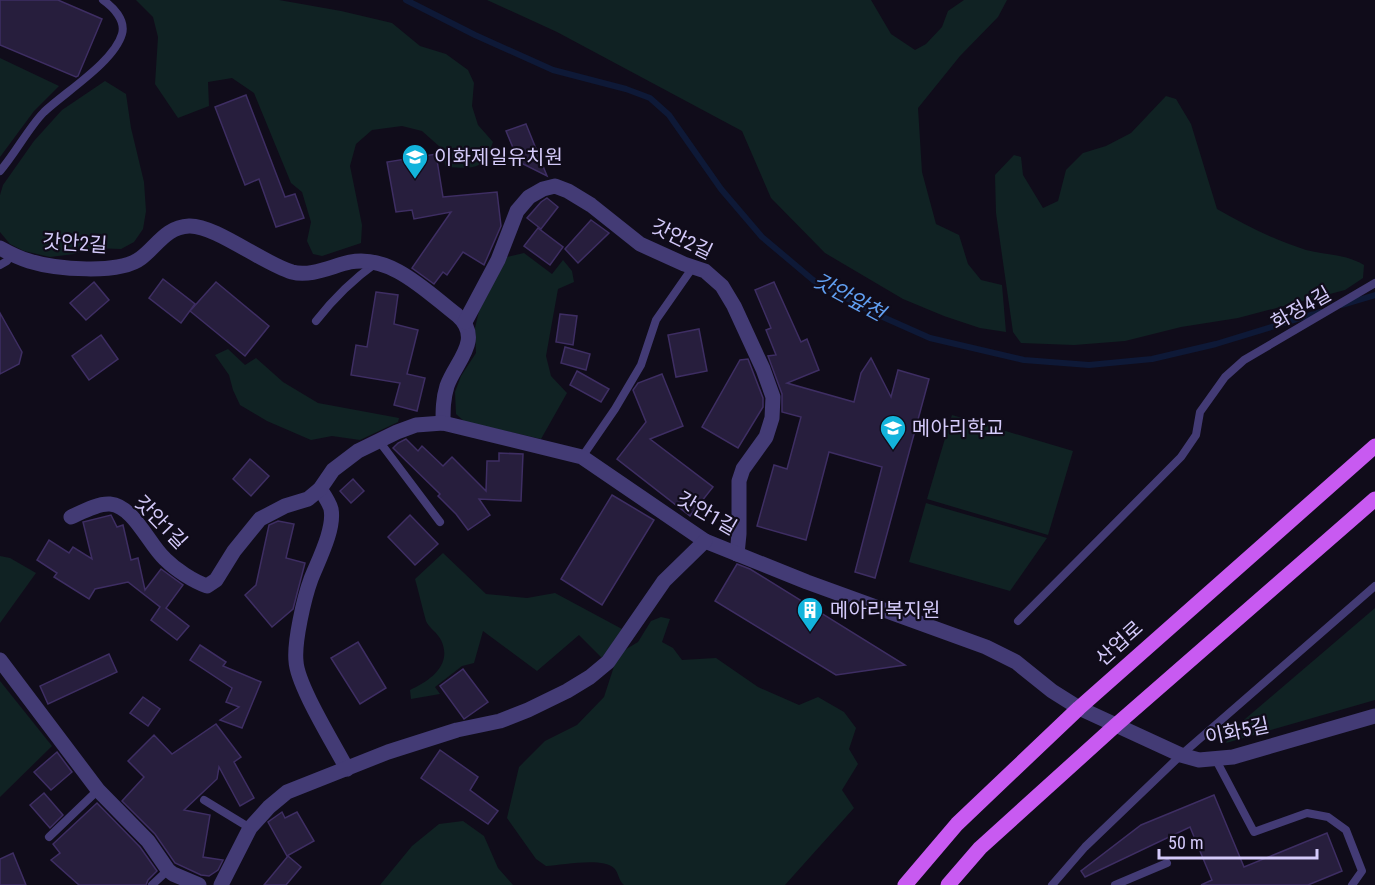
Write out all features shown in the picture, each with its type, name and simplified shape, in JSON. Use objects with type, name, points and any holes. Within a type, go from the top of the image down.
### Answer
[{"type":"main road","name":"산업로","points":[[905,885],[957,824],[1079,708],[1375,446]]},
{"type":"main road","points":[[948,885],[980,849],[1116,725],[1375,499]]},
{"type":"street","name":"갓안2길","points":[[465,322],[498,260],[517,211],[529,197],[543,189],[555,186],[568,190],[591,205],[640,244],[705,272],[722,286],[734,306],[773,398],[772,418],[766,437],[743,469],[739,481],[740,534],[737,554]]},
{"type":"street","name":"갓안2길","points":[[4,256],[57,267],[115,267],[130,264],[141,258],[161,237],[174,229],[188,226],[204,227],[272,264],[295,273],[308,273],[352,262],[366,261],[400,272],[465,322],[469,340],[464,355],[448,385],[442,405],[443,423]]},
{"type":"street","name":"갓안1길","points":[[71,516],[93,507],[109,504],[119,507],[139,525],[165,559],[197,583],[207,586],[216,580],[239,544],[260,519],[285,506],[308,499],[320,489],[333,470],[358,451],[416,425],[443,423],[582,457],[705,541],[807,582],[986,647],[1016,662],[1052,691],[1079,708]]},
{"type":"street","points":[[320,489],[331,510],[330,523],[325,546],[310,582],[297,644],[296,662],[311,700],[347,769]]},
{"type":"street","points":[[221,885],[250,828],[268,807],[287,792],[388,752],[457,730],[500,721],[557,696],[591,677],[608,662],[664,581],[705,541]]},
{"type":"street","points":[[0,660],[98,790],[148,841],[168,870],[199,885]]},
{"type":"street","name":"이화5길","points":[[1079,708],[1181,755],[1199,760],[1233,757],[1375,716]]},
{"type":"lane","points":[[0,171],[42,114],[93,72],[113,50],[123,33],[121,20],[111,6],[103,0]]},
{"type":"lane","points":[[316,321],[333,298],[376,263]]},
{"type":"lane","points":[[582,457],[615,409],[641,365],[656,320],[693,267]]},
{"type":"lane","name":"화정4길","points":[[1018,621],[1181,457],[1196,435],[1200,412],[1225,377],[1244,360],[1375,283]]},
{"type":"lane","points":[[379,441],[440,522]]},
{"type":"lane","points":[[1055,884],[1085,847],[1181,755],[1375,585]]},
{"type":"lane","points":[[1216,760],[1254,832],[1307,813],[1328,817],[1347,830],[1362,871],[1352,885]]},
{"type":"lane","points":[[49,837],[98,790]]},
{"type":"lane","points":[[204,800],[250,828]]},
{"type":"lane","points":[[1115,885],[1167,862]]},
{"type":"lane","points":[[152,885],[168,870]]},
{"type":"shaded area","points":[[136,0],[279,0],[392,23],[420,46],[446,54],[468,70],[474,83],[472,106],[478,125],[493,142],[489,152],[485,159],[476,166],[446,167],[440,147],[422,131],[402,126],[372,130],[356,144],[350,166],[362,225],[361,243],[322,256],[313,254],[307,241],[311,222],[302,192],[291,183],[254,93],[232,78],[208,82],[209,106],[178,118],[155,84],[158,37],[153,17]]},
{"type":"shaded area","points":[[487,0],[871,0],[891,34],[915,50],[926,44],[942,27],[948,11],[964,0],[1007,0],[998,17],[960,56],[918,108],[922,172],[936,224],[959,235],[968,264],[981,280],[1002,285],[1006,332],[980,328],[903,299],[825,253],[771,198],[742,131],[557,32]]},
{"type":"shaded area","points":[[0,58],[59,86],[34,111],[0,157]]},
{"type":"shaded area","points":[[105,81],[126,94],[131,128],[144,182],[146,211],[143,229],[134,242],[121,249],[92,248],[74,254],[50,257],[24,251],[10,244],[0,232],[0,195],[3,185],[34,141],[62,110]]},
{"type":"shaded area","points":[[1166,96],[1176,99],[1191,124],[1217,209],[1260,232],[1294,246],[1357,261],[1364,265],[1363,278],[1345,290],[1238,318],[1181,327],[1125,341],[1074,345],[1021,343],[1013,332],[996,213],[995,175],[1014,155],[1021,157],[1023,175],[1043,208],[1058,201],[1066,170],[1083,153],[1106,146],[1131,133]]},
{"type":"shaded area","points":[[524,253],[552,274],[563,260],[572,271],[574,282],[558,289],[546,356],[551,376],[567,393],[541,439],[465,422],[456,414],[455,392],[461,376],[476,353],[475,328],[479,311],[507,257]]},
{"type":"shaded area","points":[[228,349],[245,365],[256,358],[283,382],[318,403],[399,418],[398,422],[360,440],[332,436],[311,440],[267,421],[240,405],[229,375],[215,355]]},
{"type":"shaded area","points":[[952,415],[1073,451],[1048,535],[927,499]]},
{"type":"shaded area","points":[[926,503],[1047,538],[1010,591],[909,562]]},
{"type":"shaded area","points":[[443,553],[486,594],[527,598],[555,593],[622,629],[602,658],[579,635],[537,671],[483,631],[474,663],[462,666],[435,687],[440,694],[411,699],[410,690],[432,677],[442,664],[444,657],[441,640],[426,621],[415,579]]},
{"type":"shaded area","points":[[0,556],[10,558],[36,573],[0,623]]},
{"type":"shaded area","points":[[1375,608],[1375,700],[1226,743],[1231,731]]},
{"type":"shaded area","points":[[661,617],[670,619],[662,642],[673,648],[682,660],[716,658],[758,687],[799,705],[818,697],[844,712],[856,728],[849,749],[858,764],[842,790],[854,808],[785,885],[624,885],[614,868],[601,863],[546,866],[536,859],[507,818],[519,767],[545,741],[577,725],[604,697],[618,654],[638,642],[651,621]]},
{"type":"shaded area","points":[[0,681],[52,746],[0,797]]},
{"type":"shaded area","points":[[463,821],[484,836],[498,868],[513,885],[380,885],[412,846],[439,824]]},
{"type":"building","points":[[0,0],[58,0],[102,19],[78,76],[0,45]]},
{"type":"building","points":[[246,95],[285,197],[295,194],[304,218],[276,227],[259,179],[245,185],[215,107]]},
{"type":"building","points":[[526,124],[547,176],[519,162],[506,131]]},
{"type":"building","points":[[436,154],[443,197],[497,192],[501,226],[484,265],[463,252],[447,275],[443,272],[434,284],[412,268],[451,212],[414,219],[412,210],[396,212],[387,162]]},
{"type":"building","points":[[547,198],[558,207],[541,229],[527,218]]},
{"type":"building","points":[[591,220],[609,233],[578,263],[565,249]]},
{"type":"building","points":[[538,228],[563,247],[550,265],[524,246]]},
{"type":"building","points":[[163,279],[195,304],[181,323],[149,298]]},
{"type":"building","points":[[94,282],[109,300],[86,320],[70,303]]},
{"type":"building","points":[[216,282],[269,326],[245,356],[190,311]]},
{"type":"building","points":[[774,282],[801,342],[807,339],[819,370],[787,383],[854,402],[861,373],[871,358],[891,397],[898,370],[929,379],[875,578],[855,572],[882,467],[829,452],[806,540],[757,526],[774,465],[787,469],[801,417],[782,412],[782,394],[768,356],[776,355],[766,330],[771,328],[755,290]]},
{"type":"building","points":[[376,292],[398,295],[394,324],[418,330],[407,374],[425,378],[417,411],[394,405],[400,383],[351,375],[356,345],[367,347]]},
{"type":"building","points":[[0,313],[22,352],[19,364],[0,374]]},
{"type":"building","points":[[560,314],[577,316],[573,345],[556,342]]},
{"type":"building","points":[[699,329],[707,371],[676,377],[668,335]]},
{"type":"building","points":[[101,335],[118,359],[89,380],[72,356]]},
{"type":"building","points":[[565,347],[590,354],[586,370],[561,363]]},
{"type":"building","points":[[748,359],[763,398],[763,407],[738,448],[702,427],[740,360]]},
{"type":"building","points":[[577,371],[609,389],[601,402],[570,385]]},
{"type":"building","points":[[662,374],[683,426],[650,439],[713,487],[690,516],[617,459],[646,422],[633,390],[638,383]]},
{"type":"building","points":[[406,439],[418,451],[422,446],[443,466],[452,457],[486,491],[487,461],[499,461],[499,453],[523,454],[521,501],[479,499],[490,515],[468,530],[438,496],[440,494],[393,448]]},
{"type":"building","points":[[250,459],[269,476],[251,496],[233,479]]},
{"type":"building","points":[[353,479],[364,491],[351,503],[340,491]]},
{"type":"building","points":[[612,495],[654,520],[602,605],[561,579]]},
{"type":"building","points":[[111,515],[117,527],[123,525],[131,560],[138,558],[145,590],[161,569],[183,585],[166,608],[189,626],[177,640],[151,620],[160,607],[128,582],[95,589],[89,599],[54,577],[57,573],[37,560],[49,540],[69,553],[73,547],[92,559],[83,522]]},
{"type":"building","points":[[410,515],[438,544],[415,565],[388,537]]},
{"type":"building","points":[[278,521],[294,524],[286,558],[305,563],[293,609],[272,627],[245,595],[256,585],[269,525]]},
{"type":"building","name":"메아리복지원","points":[[737,564],[750,569],[905,665],[836,675],[715,601]]},
{"type":"building","points":[[358,642],[386,688],[360,704],[331,658]]},
{"type":"building","points":[[200,645],[226,662],[223,666],[261,682],[242,728],[220,720],[239,707],[226,702],[232,688],[190,660]]},
{"type":"building","points":[[109,654],[117,672],[48,704],[40,686]]},
{"type":"building","points":[[463,669],[488,702],[464,719],[440,686]]},
{"type":"building","points":[[143,697],[160,709],[148,726],[130,713]]},
{"type":"building","points":[[216,724],[241,757],[234,762],[254,798],[240,806],[219,767],[217,779],[184,810],[210,815],[203,857],[223,860],[218,870],[209,876],[201,875],[175,863],[155,834],[122,801],[144,777],[128,761],[154,735],[172,754]]},
{"type":"building","points":[[440,750],[478,777],[470,790],[498,811],[488,824],[421,778]]},
{"type":"building","points":[[57,752],[72,772],[51,790],[34,772]]},
{"type":"building","points":[[44,793],[63,815],[50,828],[30,805]]},
{"type":"building","points":[[1214,795],[1244,867],[1327,833],[1342,871],[1308,885],[1201,885],[1212,880],[1190,827],[1085,877],[1081,871],[1141,825]]},
{"type":"building","points":[[97,803],[140,847],[157,871],[146,885],[79,885],[51,860],[60,853],[53,844]]},
{"type":"building","points":[[282,812],[285,818],[297,812],[314,841],[287,856],[268,822]]},
{"type":"building","points":[[13,853],[26,885],[0,885],[0,859]]},
{"type":"building","points":[[288,856],[301,867],[286,885],[264,885]]},
{"type":"waterway","name":"갓안앞천","points":[[406,0],[475,35],[553,70],[626,89],[650,98],[669,115],[721,189],[762,237],[813,280],[876,314],[930,338],[1024,360],[1089,365],[1152,359],[1216,344],[1320,312]]},
{"type":"waterway","name":"갓안앞천","points":[[1342,305],[1375,295]]},
{"type":"place","name":"이화제일유치원","points":[[415,180]]},
{"type":"place","name":"메아리학교","points":[[893,451]]},
{"type":"place","name":"메아리복지원","points":[[810,633]]}]
